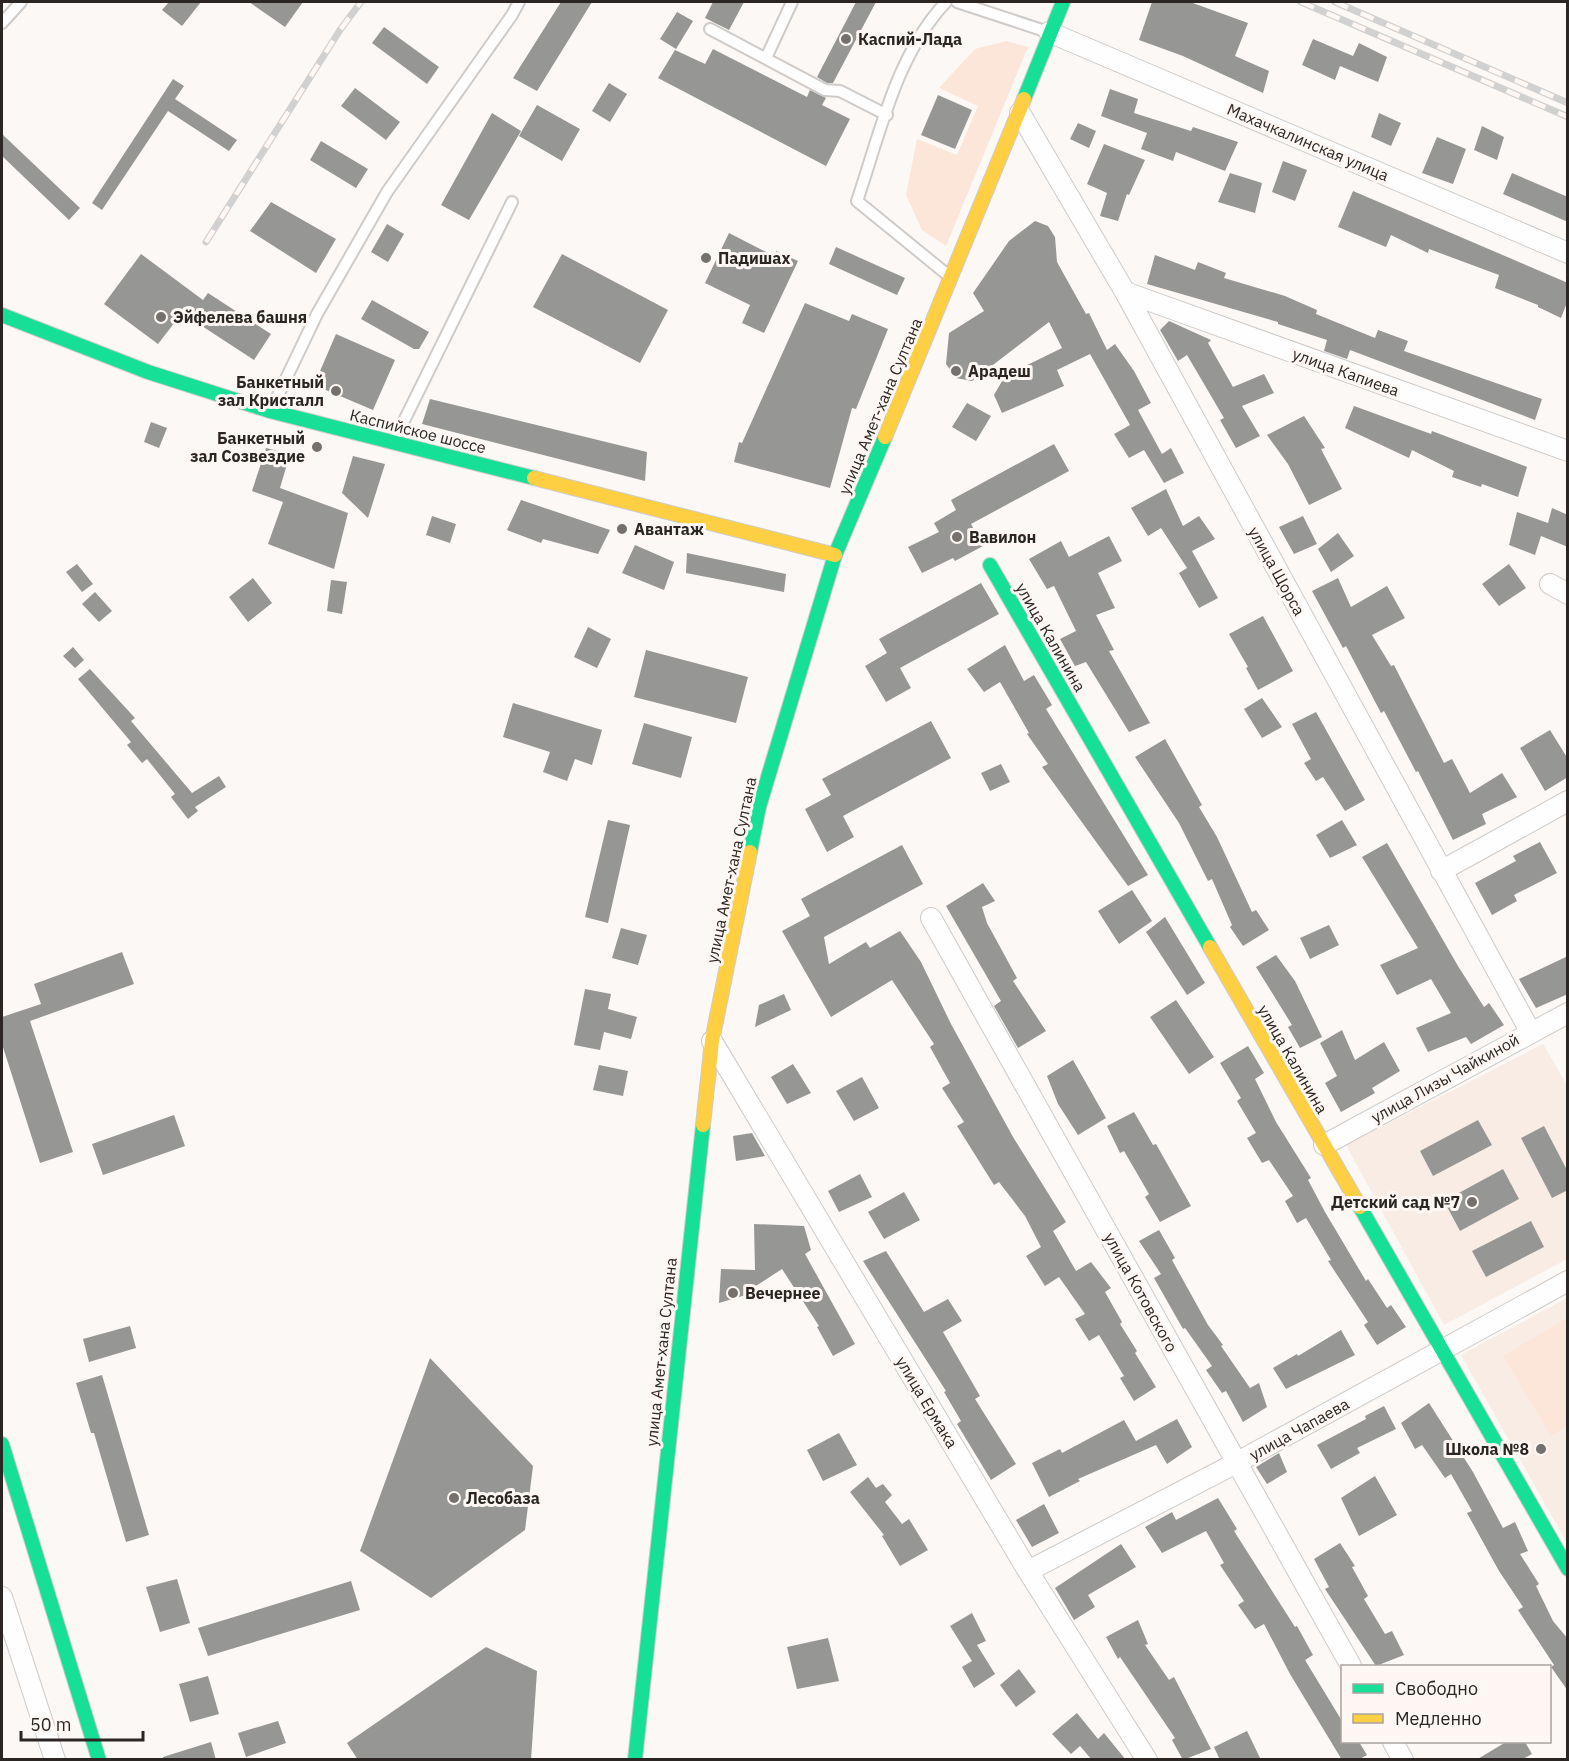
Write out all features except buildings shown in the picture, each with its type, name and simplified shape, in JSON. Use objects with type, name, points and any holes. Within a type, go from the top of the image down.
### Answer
[{"type":"main road","name":"улица Амет-хана Султана","points":[[635,1759],[712,1041],[759,807],[835,555],[1020,113],[1049,32],[1063,2]]},
{"type":"main road","name":"Каспийское шоссе","points":[[2,315],[148,372],[270,411],[835,555]]},
{"type":"main road","name":"улица Калинина","points":[[990,564],[1568,1569]]},
{"type":"main road","points":[[2,1444],[99,1760]]},
{"type":"street","name":"Махачкалинская улица","points":[[1049,32],[1568,253]]},
{"type":"street","name":"улица Щорса","points":[[1020,113],[1125,292],[1530,1031]]},
{"type":"street","name":"улица Капиева","points":[[1125,292],[1568,451]]},
{"type":"street","points":[[1550,584],[1568,594]]},
{"type":"street","points":[[1441,871],[1568,801]]},
{"type":"street","name":"улица Котовского","points":[[931,918],[1350,1665]]},
{"type":"street","name":"улица Лизы Чайкиной","points":[[1324,1145],[1530,1031],[1568,1013]]},
{"type":"street","name":"улица Ермака","points":[[712,1041],[1028,1571],[1147,1760]]},
{"type":"street","name":"улица Чапаева","points":[[1028,1571],[1236,1463],[1568,1281]]},
{"type":"street","points":[[2,1597],[55,1760]]},
{"type":"street","points":[[1394,1743],[1403,1760]]},
{"type":"lane","points":[[2,23],[21,2]]},
{"type":"lane","points":[[270,411],[317,314],[387,192],[519,2]]},
{"type":"lane","points":[[766,58],[792,2]]},
{"type":"lane","points":[[946,2],[925,28],[890,98],[887,115],[857,201],[951,279]]},
{"type":"lane","points":[[957,2],[1049,32]]},
{"type":"lane","points":[[710,29],[825,90],[840,91],[887,115]]},
{"type":"lane","points":[[394,442],[512,202]]},
{"type":"shaded area","points":[[1007,41],[1028,47],[946,246],[922,230],[906,195],[917,139],[957,155],[978,106],[939,88],[975,49]]},
{"type":"shaded area","name":"Детский сад №7","points":[[1543,1044],[1567,1085],[1567,1259],[1444,1325],[1346,1145]]},
{"type":"shaded area","name":"Школа №8","points":[[1567,1298],[1567,1543],[1461,1355]]},
{"type":"shaded area","points":[[1567,1318],[1567,1426],[1551,1436],[1503,1356]]},
{"type":"railway","points":[[206,242],[340,30],[361,2]]},
{"type":"railway","points":[[1301,2],[1568,117]]},
{"type":"railway","points":[[1335,2],[1568,103]]},
{"type":"traffic: fast","points":[[1024,99],[1063,2]]},
{"type":"traffic: fast","points":[[2,315],[148,372],[270,411],[534,478]]},
{"type":"traffic: fast","points":[[750,852],[759,807],[835,555],[885,437]]},
{"type":"traffic: fast","points":[[990,565],[1210,947]]},
{"type":"traffic: fast","points":[[635,1760],[703,1125]]},
{"type":"traffic: fast","points":[[1360,1207],[1568,1569]]},
{"type":"traffic: fast","points":[[2,1444],[99,1760]]},
{"type":"traffic: slow","points":[[885,437],[1024,99]]},
{"type":"traffic: slow","points":[[534,478],[835,555]]},
{"type":"traffic: slow","points":[[703,1125],[712,1041],[750,852]]},
{"type":"traffic: slow","points":[[1210,947],[1360,1207]]},
{"type":"place","name":"Каспий-Лада","points":[[846,39]]},
{"type":"place","name":"Падишах","points":[[706,258]]},
{"type":"place","name":"Эйфелева башня","points":[[161,317]]},
{"type":"place","name":"Арадеш","points":[[956,371]]},
{"type":"place","name":"Банкетный зал Кристалл","points":[[336,391]]},
{"type":"place","name":"Банкетный зал Созвездие","points":[[317,447]]},
{"type":"place","name":"Авантаж","points":[[622,529]]},
{"type":"place","name":"Вавилон","points":[[957,537]]},
{"type":"place","name":"Детский сад №7","points":[[1472,1202]]},
{"type":"place","name":"Вечернее","points":[[733,1293]]},
{"type":"place","name":"Школа №8","points":[[1541,1449]]},
{"type":"place","name":"Лесобаза","points":[[454,1498]]}]
